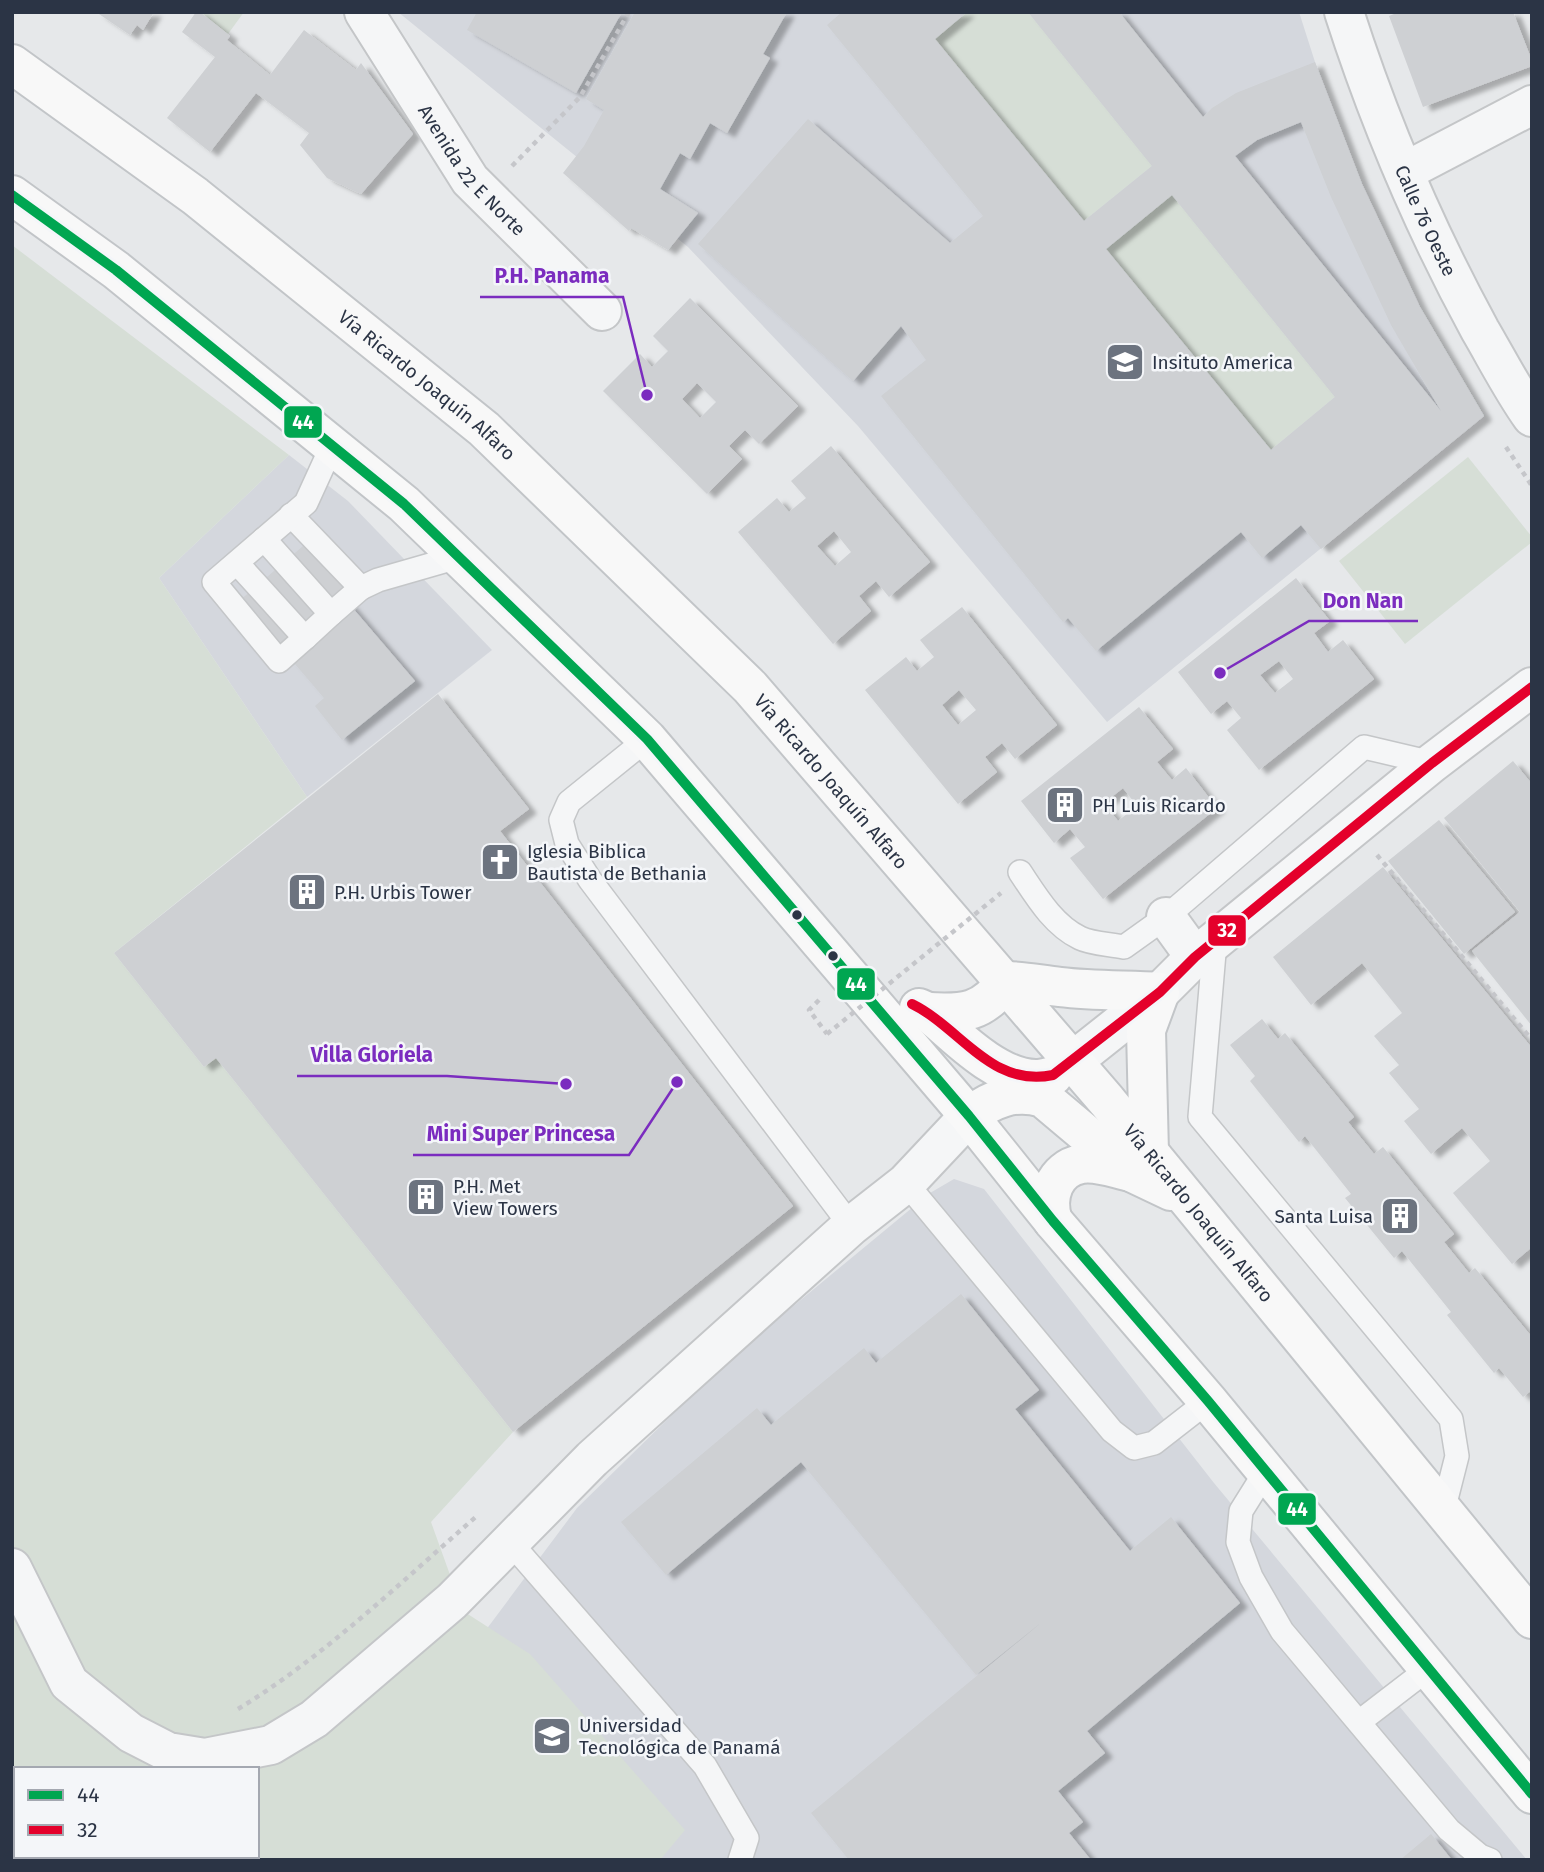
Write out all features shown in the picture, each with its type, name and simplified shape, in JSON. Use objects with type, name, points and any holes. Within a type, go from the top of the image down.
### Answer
[{"type":"main road","name":"Vía Ricardo Joaquín Alfaro","points":[[12,64],[195,196],[484,429],[750,687],[1006,981],[1073,1061],[1140,1162],[1183,1195],[1532,1619]]},
{"type":"main road","points":[[12,195],[116,270],[404,504],[647,739],[970,1116],[1053,1221],[1208,1401],[1532,1794]]},
{"type":"main road","points":[[928,1012],[965,1012],[982,1007],[996,995],[1006,981],[1030,981],[1068,988],[1160,992],[1146,1030],[1140,1162]]},
{"type":"main road","points":[[866,993],[903,1000],[928,1012],[981,1057],[1007,1072],[1036,1079],[1053,1076],[1073,1061]]},
{"type":"main road","points":[[970,1116],[981,1107],[1006,1096],[1032,1094],[1043,1098],[1140,1162]]},
{"type":"main road","points":[[1053,1221],[1049,1209],[1053,1185],[1070,1168],[1082,1164],[1140,1162]]},
{"type":"street","name":"Avenida 22 E Norte","points":[[363,12],[470,180],[602,311]]},
{"type":"street","name":"Calle 76 Oeste","points":[[1345,12],[1357,53],[1404,172],[1457,288],[1519,399],[1532,417]]},
{"type":"street","points":[[1404,172],[1532,105]]},
{"type":"street","points":[[1073,1061],[1160,992],[1205,949],[1432,763],[1532,687]]},
{"type":"street","points":[[1166,917],[1205,949]]},
{"type":"street","points":[[12,1568],[69,1683],[131,1733],[168,1752],[205,1758],[271,1745],[314,1719],[452,1601],[593,1459],[851,1226],[906,1183],[970,1116]]},
{"type":"lane","points":[[332,446],[306,503],[214,582],[279,661],[361,588],[378,580],[458,557]]},
{"type":"lane","points":[[291,514],[361,588]]},
{"type":"lane","points":[[264,538],[331,614]]},
{"type":"lane","points":[[237,563],[305,638]]},
{"type":"lane","points":[[647,739],[569,802],[561,820],[567,844],[590,880],[851,1226]]},
{"type":"lane","points":[[1020,872],[1038,900],[1060,925],[1082,939],[1124,947],[1166,917],[1364,747],[1432,763]]},
{"type":"lane","points":[[1205,949],[1200,1117],[1451,1419],[1457,1455],[1443,1511]]},
{"type":"lane","points":[[906,1183],[1112,1432],[1134,1448],[1154,1443],[1208,1401]]},
{"type":"lane","points":[[1266,1471],[1241,1511],[1238,1542],[1244,1563],[1282,1632],[1449,1830],[1479,1856],[1490,1860]]},
{"type":"lane","points":[[510,1542],[705,1766],[747,1838],[740,1860]]},
{"type":"lane","points":[[1359,1722],[1428,1669]]},
{"type":"path","points":[[484,195],[580,97],[629,12]]},
{"type":"path","points":[[1354,828],[1532,1040]]},
{"type":"path","points":[[809,1010],[827,1034],[1001,893]]},
{"type":"path","points":[[235,1711],[258,1697],[345,1630],[485,1508]]},
{"type":"shaded area","points":[[200,12],[244,12],[228,34]]},
{"type":"shaded area","name":"Insituto America","points":[[398,12],[1299,12],[1315,62],[1362,184],[1420,307],[1484,416],[1107,722],[858,426],[688,247]]},
{"type":"shaded area","points":[[967,12],[1028,12],[1152,166],[1084,221],[935,39]]},
{"type":"shaded area","points":[[1172,195],[1335,397],[1271,450],[1106,249]]},
{"type":"shaded area","points":[[12,245],[289,455],[159,578],[307,797],[114,953],[204,1067],[216,1058],[513,1432],[431,1522],[463,1611],[530,1654],[685,1830],[660,1860],[12,1860]]},
{"type":"shaded area","points":[[289,455],[348,501],[492,650],[307,797],[159,578]]},
{"type":"shaded area","points":[[1468,457],[1532,537],[1532,542],[1405,644],[1339,561]]},
{"type":"shaded area","points":[[954,1179],[984,1189],[1214,1483],[1527,1860],[134,1860],[259,1858],[259,1854],[447,1682],[577,1508],[728,1360],[930,1193]]},
{"type":"building","points":[[96,12],[154,12],[143,30],[137,25],[130,35]]},
{"type":"building","points":[[196,12],[200,12],[230,36],[227,40],[270,75],[304,30],[356,70],[361,63],[413,134],[361,194],[327,178],[300,145],[309,133],[256,93],[210,152],[167,118],[215,57],[182,32]]},
{"type":"building","points":[[477,12],[622,12],[576,93],[467,30]]},
{"type":"building","points":[[635,12],[787,12],[763,54],[770,58],[727,133],[710,123],[690,159],[680,153],[660,189],[698,213],[668,250],[631,228],[629,231],[563,173],[584,146],[604,110],[586,99]]},
{"type":"building","points":[[842,12],[967,12],[935,39],[1084,221],[1152,166],[1028,12],[1119,12],[1203,117],[1236,93],[1315,62],[1362,184],[1420,307],[1484,416],[1321,549],[1301,525],[1262,558],[1241,532],[1096,651],[1068,618],[1063,622],[881,396],[926,360],[901,326],[853,381],[698,244],[808,119],[950,243],[983,216],[827,25]],"holes":[[[1301,122],[1331,197],[1391,325],[1441,411],[1235,156],[1257,140]],[[1172,195],[1335,397],[1271,450],[1106,249]]]},
{"type":"building","points":[[1399,12],[1513,12],[1532,66],[1423,107],[1389,16]]},
{"type":"building","points":[[690,298],[798,406],[759,444],[745,430],[729,446],[742,459],[707,494],[603,391],[640,354],[652,367],[668,351],[653,336]],"holes":[[[697,383],[716,402],[700,418],[682,399]]]},
{"type":"building","points":[[831,446],[930,562],[889,597],[876,581],[859,596],[871,611],[833,644],[738,532],[777,498],[789,512],[806,498],[791,481]],"holes":[[[834,531],[851,552],[835,566],[817,546]]]},
{"type":"building","points":[[317,534],[355,579],[339,592],[415,681],[342,740],[315,706],[324,698],[278,644],[262,659],[224,614]]},
{"type":"building","points":[[1296,578],[1330,621],[1314,633],[1328,652],[1343,640],[1374,679],[1259,770],[1227,730],[1241,718],[1227,701],[1211,714],[1178,672]],"holes":[[[1279,661],[1293,679],[1275,693],[1260,675]]]},
{"type":"building","points":[[962,607],[1057,725],[1015,759],[1002,743],[985,757],[997,772],[958,804],[865,690],[906,657],[917,671],[934,657],[920,640]],"holes":[[[959,690],[976,710],[958,725],[942,705]]]},
{"type":"building","points":[[438,694],[529,809],[500,831],[793,1206],[513,1432],[216,1058],[204,1067],[114,953]]},
{"type":"building","name":"PH Luis Ricardo","points":[[1139,707],[1173,749],[1157,762],[1172,780],[1186,768],[1217,808],[1103,899],[1070,858],[1085,847],[1070,829],[1054,843],[1021,801]],"holes":[[[1123,788],[1137,806],[1118,821],[1104,803]]]},
{"type":"building","points":[[1513,761],[1532,784],[1532,1026],[1472,951],[1520,912],[1444,818]]},
{"type":"building","points":[[1439,820],[1515,912],[1464,954],[1388,861]]},
{"type":"building","points":[[1383,867],[1532,1048],[1532,1247],[1512,1264],[1453,1193],[1490,1161],[1462,1128],[1431,1154],[1404,1121],[1419,1109],[1389,1073],[1399,1065],[1374,1036],[1402,1013],[1362,963],[1311,1005],[1273,957]]},
{"type":"building","name":"Santa Luisa","points":[[1262,1019],[1278,1039],[1285,1033],[1354,1117],[1348,1122],[1374,1154],[1383,1147],[1454,1234],[1444,1242],[1469,1273],[1475,1268],[1532,1337],[1532,1390],[1523,1397],[1499,1368],[1494,1373],[1447,1315],[1451,1312],[1402,1251],[1394,1258],[1345,1198],[1351,1194],[1305,1136],[1299,1142],[1250,1081],[1255,1076],[1230,1045]]},
{"type":"building","points":[[961,1294],[1039,1390],[1015,1409],[1130,1551],[1171,1517],[1240,1603],[1087,1731],[1105,1753],[1058,1791],[1083,1822],[1069,1833],[1091,1860],[849,1860],[811,1813],[1042,1622],[976,1675],[801,1462],[666,1575],[621,1522],[757,1408],[771,1425],[864,1348],[876,1363]]},
{"type":"building","points":[[1431,1834],[1452,1860],[1400,1860]]},
{"type":"transit line","name":"44","points":[[12,195],[116,270],[404,504],[647,739],[969,1116],[1053,1221],[1208,1401],[1532,1794]]},
{"type":"transit line","name":"32","points":[[912,1004],[930,1014],[994,1065],[1031,1077],[1053,1075],[1160,992],[1195,957],[1432,763],[1532,687]]},
{"type":"place","name":"Insituto America","points":[[1125,362]]},
{"type":"place","name":"P.H. Panama","points":[[647,395]]},
{"type":"place","name":"Don Nan","points":[[1220,673]]},
{"type":"place","name":"PH Luis Ricardo","points":[[1065,805]]},
{"type":"place","name":"Iglesia Biblica Bautista de Bethania","points":[[500,862]]},
{"type":"place","name":"P.H. Urbis Tower","points":[[307,892]]},
{"type":"place","name":"Mini Super Princesa","points":[[677,1082]]},
{"type":"place","name":"Villa Gloriela","points":[[566,1084]]},
{"type":"place","name":"P.H. Met View Towers","points":[[426,1197]]},
{"type":"place","name":"Santa Luisa","points":[[1400,1216]]},
{"type":"place","name":"Universidad Tecnológica de Panamá","points":[[552,1736]]}]
